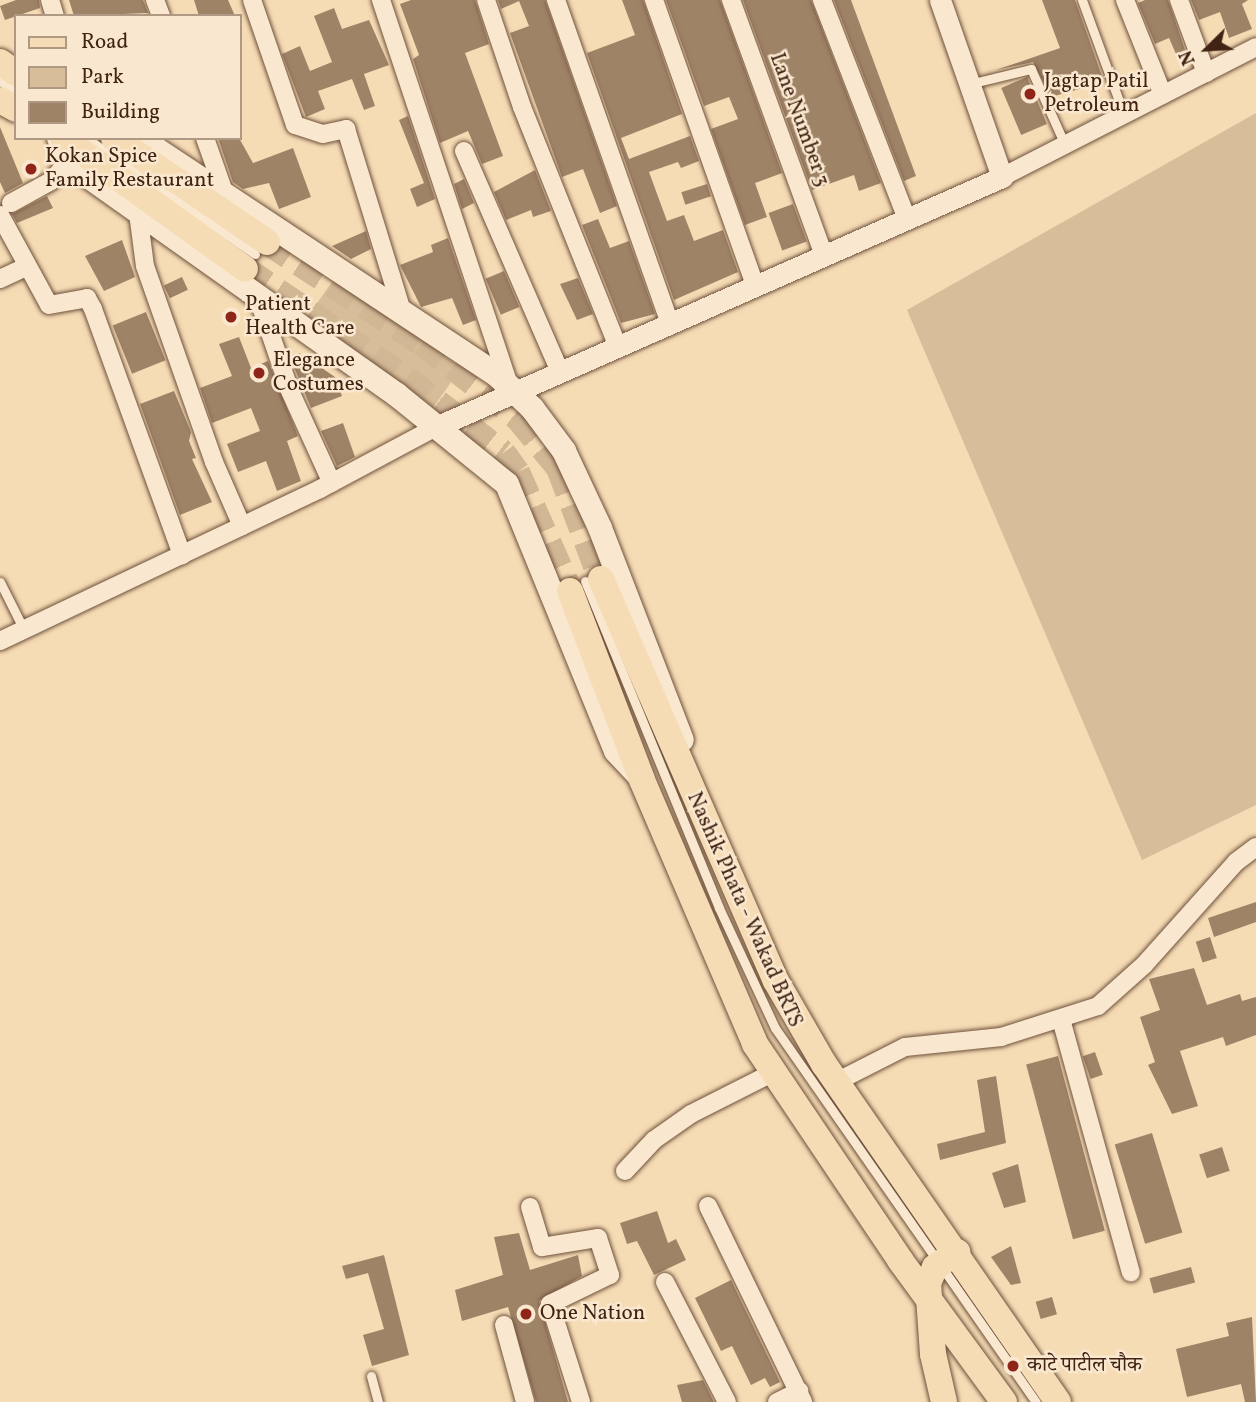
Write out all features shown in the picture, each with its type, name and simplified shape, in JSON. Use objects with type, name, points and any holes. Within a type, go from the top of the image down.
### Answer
[{"type":"main road","points":[[116,140],[256,255]]},
{"type":"main road","points":[[142,140],[402,310],[513,390],[564,451],[600,528],[677,724],[697,803]]},
{"type":"main road","points":[[63,146],[256,255]]},
{"type":"main road","points":[[63,146],[138,212],[438,426],[507,484],[616,751],[642,780]]},
{"type":"main road","points":[[585,584],[697,803],[776,981],[949,1258],[1058,1402]]},
{"type":"main road","points":[[585,584],[642,780],[755,1044],[1004,1402]]},
{"type":"main road","points":[[944,1402],[933,1354],[929,1297],[931,1275],[949,1258]]},
{"type":"street","points":[[252,0],[295,125],[323,134],[346,129],[402,310]]},
{"type":"street","points":[[381,0],[513,390]]},
{"type":"street","points":[[486,0],[522,107],[618,347]]},
{"type":"street","points":[[555,0],[670,323]]},
{"type":"street","points":[[654,0],[755,286]]},
{"type":"street","name":"Lane Number 3","points":[[731,0],[824,256]]},
{"type":"street","points":[[822,0],[907,219]]},
{"type":"street","points":[[940,0],[1002,177]]},
{"type":"street","points":[[1125,0],[1163,94]]},
{"type":"street","points":[[1180,0],[1206,73]]},
{"type":"street","points":[[0,641],[332,483],[438,426],[513,390],[561,374],[670,323],[1002,177],[1256,47]]},
{"type":"street","points":[[206,140],[224,192]]},
{"type":"street","points":[[63,146],[51,181],[6,209],[26,267],[49,305],[87,298],[93,309],[182,555]]},
{"type":"street","points":[[464,151],[561,374]]},
{"type":"street","points":[[138,212],[145,266],[214,462],[242,526]]},
{"type":"street","points":[[0,279],[26,267]]},
{"type":"street","points":[[256,294],[290,391],[332,483]]},
{"type":"street","points":[[838,1081],[905,1047],[1001,1037],[1098,1006],[1144,964],[1236,862],[1256,847]]},
{"type":"street","points":[[1061,1019],[1131,1273]]},
{"type":"street","points":[[625,1171],[654,1140],[691,1114],[774,1072]]},
{"type":"street","points":[[708,1206],[802,1396],[777,1402]]},
{"type":"street","points":[[530,1208],[542,1247],[598,1238],[610,1275],[550,1304],[581,1402]]},
{"type":"street","points":[[665,1282],[727,1402]]},
{"type":"street","points":[[504,1325],[525,1402]]},
{"type":"lane","points":[[1082,0],[1124,115]]},
{"type":"lane","points":[[969,84],[1031,69],[1065,145]]},
{"type":"lane","points":[[89,140],[256,255]]},
{"type":"lane","points":[[0,582],[24,629]]},
{"type":"lane","name":"Nashik Phata - Wakad BRTS","points":[[585,584],[719,908],[775,1028],[949,1258],[1036,1402]]},
{"type":"lane","points":[[371,1376],[378,1402]]},
{"type":"green space","points":[[1256,113],[1256,805],[1142,860],[907,310]]},
{"type":"green space","points":[[334,279],[461,368],[430,412],[303,323]]},
{"type":"building","points":[[16,0],[39,0],[40,8],[14,14],[14,17],[5,20],[0,6]]},
{"type":"building","points":[[69,0],[143,0],[148,13],[123,14],[73,14]]},
{"type":"building","points":[[194,0],[228,0],[234,14],[198,14]]},
{"type":"building","points":[[411,0],[475,0],[489,44],[465,53],[503,156],[482,164],[468,131],[440,143],[413,59],[419,55],[400,4]]},
{"type":"building","points":[[498,0],[545,0],[617,206],[600,213],[583,169],[562,177],[510,33],[529,26],[519,1],[501,9]]},
{"type":"building","points":[[622,0],[643,0],[682,114],[621,138],[629,159],[690,136],[699,161],[681,168],[678,162],[649,172],[667,221],[684,215],[694,241],[723,230],[738,272],[674,300],[587,53],[635,35]]},
{"type":"building","points":[[666,0],[720,0],[782,173],[755,183],[767,217],[745,225],[711,129],[738,119],[729,97],[704,106]]},
{"type":"building","points":[[743,0],[811,0],[881,183],[859,191],[854,175],[812,190]]},
{"type":"building","points":[[834,0],[851,0],[916,176],[904,181]]},
{"type":"building","points":[[1042,0],[1075,0],[1104,82],[1051,97],[1033,62],[996,70],[1060,48]]},
{"type":"building","points":[[1145,0],[1168,0],[1185,50],[1176,54],[1169,38],[1155,44],[1138,3]]},
{"type":"building","points":[[1191,0],[1248,0],[1242,4],[1252,29],[1229,38],[1220,12],[1199,20]]},
{"type":"building","points":[[334,8],[342,29],[369,20],[389,65],[364,74],[375,106],[364,110],[352,79],[318,91],[325,109],[306,117],[282,54],[300,46],[310,71],[332,62],[314,16]]},
{"type":"building","points":[[1027,77],[1047,124],[1021,135],[1001,88]]},
{"type":"building","points":[[408,116],[435,199],[417,207],[410,189],[424,183],[399,120]]},
{"type":"building","points":[[0,127],[23,183],[5,193],[0,182]]},
{"type":"building","points":[[219,140],[240,140],[253,163],[293,148],[311,197],[279,209],[269,183],[243,189],[233,182]]},
{"type":"building","points":[[535,170],[551,211],[533,217],[531,210],[506,220],[494,192]]},
{"type":"building","points":[[464,179],[474,203],[462,209],[454,184]]},
{"type":"building","points":[[707,184],[711,196],[685,205],[681,192]]},
{"type":"building","points":[[47,196],[53,208],[17,223],[12,214]]},
{"type":"building","points":[[793,204],[807,242],[782,250],[769,213]]},
{"type":"building","points":[[598,219],[610,248],[629,241],[655,314],[621,323],[582,225]]},
{"type":"building","points":[[366,231],[371,249],[351,259],[332,246]]},
{"type":"building","points":[[448,238],[476,320],[463,325],[452,298],[421,307],[400,265],[433,252],[431,245]]},
{"type":"building","points":[[122,240],[135,277],[104,291],[85,256]]},
{"type":"building","points":[[504,271],[519,307],[501,315],[486,279]]},
{"type":"building","points":[[182,277],[188,290],[170,298],[164,285]]},
{"type":"building","points":[[578,278],[593,314],[577,320],[560,284]]},
{"type":"building","points":[[146,312],[165,360],[132,374],[113,325]]},
{"type":"building","points":[[239,337],[251,368],[268,361],[298,436],[287,441],[301,481],[277,491],[266,461],[238,472],[227,444],[260,431],[251,408],[212,423],[200,388],[232,376],[219,344]]},
{"type":"building","points":[[300,353],[335,377],[342,396],[311,408],[290,357]]},
{"type":"building","points":[[174,391],[191,432],[189,441],[196,458],[192,459],[212,502],[180,515],[140,404]]},
{"type":"building","points":[[343,423],[355,457],[337,466],[321,431]]},
{"type":"building","points":[[1256,902],[1256,922],[1214,937],[1208,918]]},
{"type":"building","points":[[1210,937],[1217,958],[1203,963],[1196,942]]},
{"type":"building","points":[[1194,968],[1207,1005],[1240,994],[1242,1001],[1256,997],[1256,1035],[1226,1046],[1223,1037],[1180,1051],[1198,1106],[1172,1114],[1148,1065],[1155,1062],[1140,1017],[1160,1010],[1149,979]]},
{"type":"building","points":[[1095,1052],[1103,1075],[1091,1079],[1083,1056]]},
{"type":"building","points":[[1058,1056],[1105,1231],[1073,1239],[1026,1065]]},
{"type":"building","points":[[996,1076],[1006,1143],[940,1160],[937,1144],[985,1132],[977,1080]]},
{"type":"building","points":[[1152,1133],[1182,1232],[1145,1244],[1115,1144]]},
{"type":"building","points":[[1222,1147],[1230,1171],[1207,1178],[1199,1154]]},
{"type":"building","points":[[1018,1164],[1026,1202],[1004,1208],[992,1173]]},
{"type":"building","points":[[657,1211],[668,1243],[676,1239],[686,1260],[654,1275],[637,1241],[627,1244],[620,1223]]},
{"type":"building","name":"One Nation","points":[[519,1233],[530,1270],[578,1255],[582,1276],[539,1301],[568,1402],[536,1402],[508,1307],[462,1321],[455,1290],[503,1275],[494,1237]]},
{"type":"building","points":[[1011,1246],[1021,1283],[1011,1285],[991,1257]]},
{"type":"building","points":[[384,1255],[409,1355],[372,1366],[363,1335],[384,1329],[368,1273],[346,1279],[342,1266]]},
{"type":"building","points":[[1191,1267],[1195,1282],[1154,1294],[1149,1278]]},
{"type":"building","points":[[731,1280],[780,1382],[770,1387],[765,1378],[751,1385],[732,1346],[721,1351],[695,1298]]},
{"type":"building","points":[[1052,1297],[1057,1314],[1041,1319],[1036,1302]]},
{"type":"building","points":[[1252,1317],[1256,1402],[1245,1402],[1241,1384],[1187,1397],[1176,1349],[1229,1336],[1226,1323]]},
{"type":"building","points":[[703,1380],[714,1402],[682,1402],[677,1385]]},
{"type":"tunnel","points":[[267,242],[422,343],[518,418],[559,468],[601,579]]},
{"type":"tunnel","points":[[245,269],[407,379],[503,453],[517,472],[570,591]]},
{"type":"place","name":"Jagtap Patil Petroleum","points":[[1030,94]]},
{"type":"place","name":"Kokan Spice Family Restaurant","points":[[31,169]]},
{"type":"place","name":"Patient Health Care","points":[[231,317]]},
{"type":"place","name":"Elegance Costumes","points":[[259,373]]},
{"type":"place","name":"One Nation","points":[[526,1314]]},
{"type":"place","name":"काटे पाटील चौक","points":[[1013,1366]]}]
